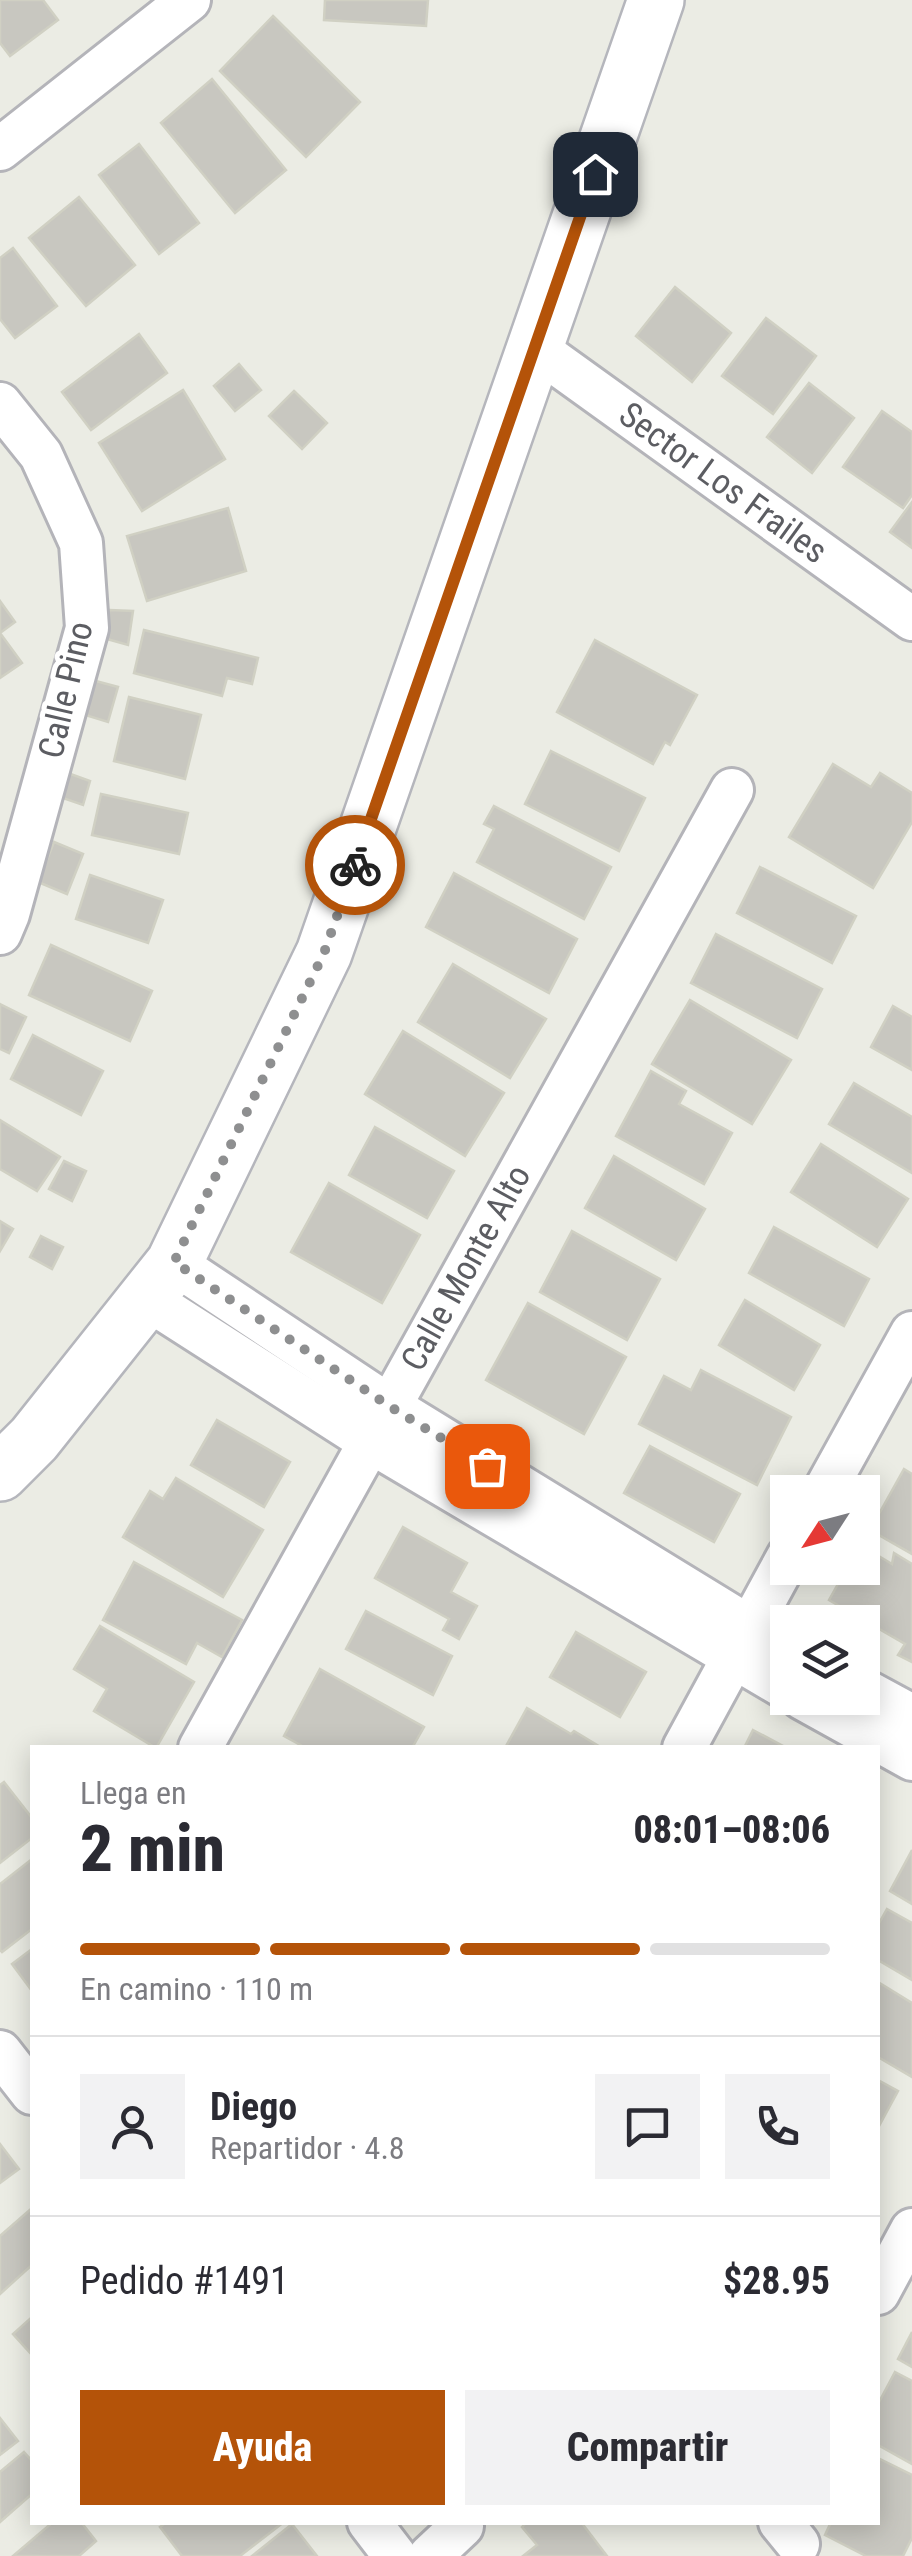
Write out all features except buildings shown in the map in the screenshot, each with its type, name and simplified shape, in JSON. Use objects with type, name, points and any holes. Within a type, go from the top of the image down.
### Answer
[{"type":"street","points":[[0,148],[188,0]]},
{"type":"street","points":[[0,1474],[34,1438],[160,1280],[324,953],[656,0]]},
{"type":"street","name":"Sector Los Frailes","points":[[534,348],[912,619]]},
{"type":"street","name":"Calle Pino","points":[[0,404],[41,456],[81,543],[87,628],[3,919]]},
{"type":"street","name":"Calle Monte Alto","points":[[202,1745],[732,790]]},
{"type":"street","points":[[160,1280],[379,1423],[741,1643],[770,1672]]},
{"type":"street","points":[[833,1475],[912,1333]]},
{"type":"street","points":[[686,1745],[773,1585]]},
{"type":"street","points":[[741,1643],[770,1646]]},
{"type":"street","points":[[880,1699],[912,1716]]},
{"type":"street","points":[[833,1715],[912,1759]]},
{"type":"street","points":[[0,2052],[30,2090]]},
{"type":"street","points":[[880,2289],[912,2230]]},
{"type":"street","points":[[371,2525],[395,2556]]},
{"type":"street","points":[[430,2556],[462,2526]]},
{"type":"way so far","points":[[355,865],[324,953],[174,1262],[389,1406],[487,1466]]},
{"type":"route","points":[[355,865],[595,174]]}]
